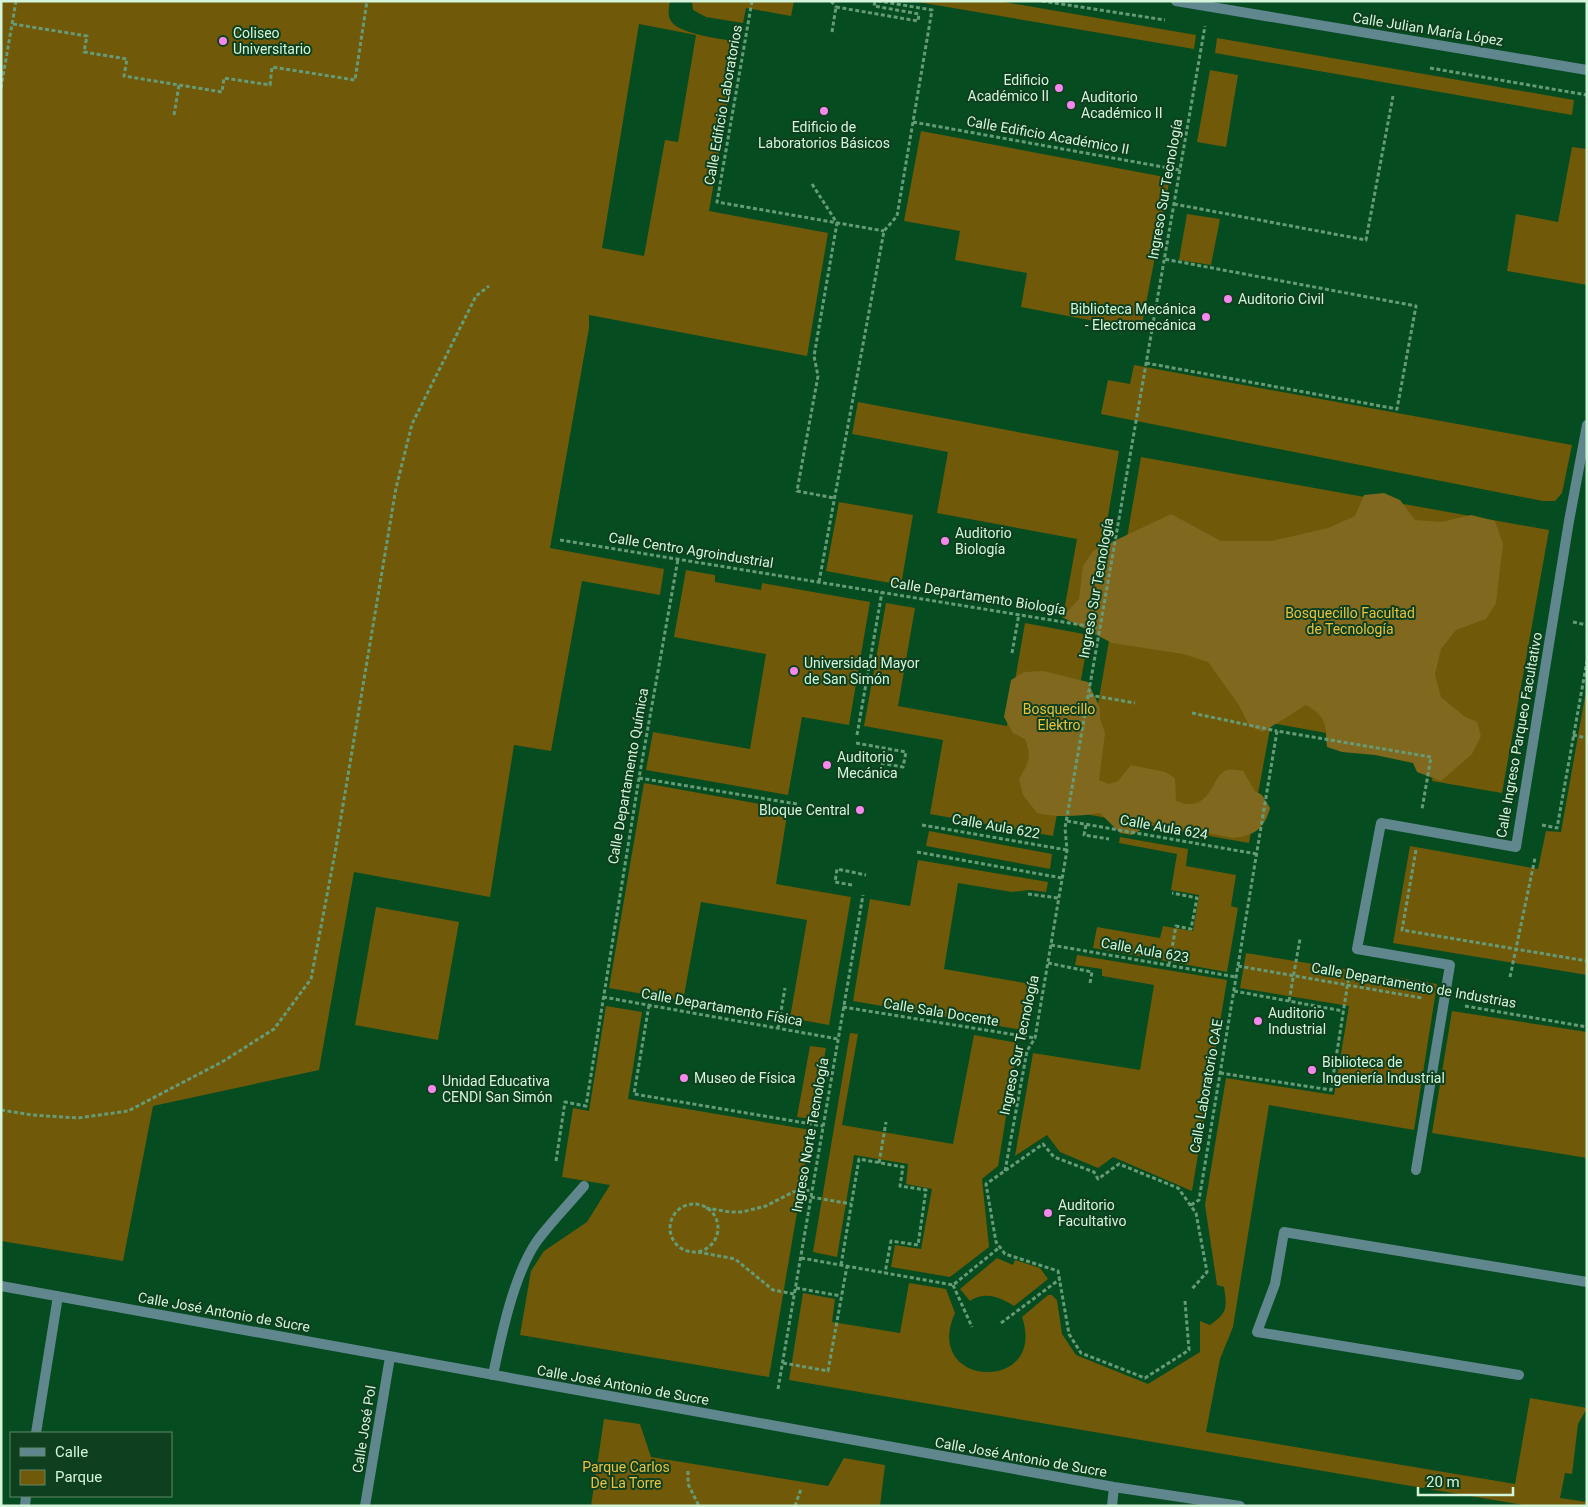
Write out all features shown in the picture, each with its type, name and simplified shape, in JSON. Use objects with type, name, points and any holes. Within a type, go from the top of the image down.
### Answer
[{"type":"street","name":"Calle Julian María López","points":[[1176,1],[1587,70]]},
{"type":"street","name":"Calle Ingreso Parqueo Facultativo","points":[[1443,1002],[1450,965],[1358,949],[1381,823],[1516,846],[1569,521],[1587,425]]},
{"type":"street","points":[[1416,1170],[1443,1002]]},
{"type":"street","points":[[493,1375],[502,1332],[521,1272],[536,1242],[584,1186]]},
{"type":"street","points":[[1519,1375],[1257,1332],[1275,1284],[1284,1232],[1587,1282]]},
{"type":"street","name":"Calle José Antonio de Sucre","points":[[1,1286],[1114,1487],[1240,1506]]},
{"type":"street","points":[[36,1432],[58,1296]]},
{"type":"street","name":"Calle José Pol","points":[[366,1506],[390,1357]]},
{"type":"street","points":[[1112,1506],[1114,1487]]},
{"type":"path","points":[[1,88],[16,1]]},
{"type":"path","points":[[13,24],[87,36],[84,52],[127,59],[124,76],[222,92],[224,78],[270,85],[272,67],[355,80],[367,1]]},
{"type":"path","name":"Calle Edificio Laboratorios","points":[[752,1],[717,202],[884,231]]},
{"type":"path","points":[[831,1],[836,7],[918,21],[919,14],[874,6],[875,1]]},
{"type":"path","points":[[819,582],[884,231],[897,216],[932,10],[879,1]]},
{"type":"path","points":[[832,32],[836,7]]},
{"type":"path","name":"Ingreso Sur Tecnología","points":[[1005,1171],[1027,1051],[1035,1038],[1048,964],[1067,850],[1065,828],[1208,7]]},
{"type":"path","points":[[174,115],[178,85]]},
{"type":"path","points":[[1174,204],[1366,240],[1393,96]]},
{"type":"path","name":"Calle Edificio Académico II","points":[[912,122],[1180,170]]},
{"type":"path","points":[[812,184],[837,223],[814,356],[818,376],[797,491],[834,498]]},
{"type":"path","points":[[1146,363],[1397,409],[1416,306],[1164,260]]},
{"type":"path","points":[[1,1110],[32,1115],[78,1118],[128,1111],[222,1062],[274,1029],[311,979],[335,853],[396,488],[412,424],[476,296],[489,286]]},
{"type":"path","name":"Calle Centro Agroindustrial","points":[[560,540],[882,592]]},
{"type":"path","name":"Calle Departamento Química","points":[[556,1161],[565,1102],[586,1106],[639,778],[678,559]]},
{"type":"path","points":[[857,735],[882,592]]},
{"type":"path","name":"Calle Departamento Biología","points":[[882,592],[1100,628]]},
{"type":"path","points":[[1012,653],[1019,614]]},
{"type":"path","points":[[1542,825],[1557,828],[1587,661]]},
{"type":"path","points":[[1088,695],[1135,703]]},
{"type":"path","points":[[1192,714],[1277,731],[1431,757],[1402,930],[1587,961]]},
{"type":"path","name":"Calle Laboratorio CAE","points":[[1191,1205],[1199,1200],[1277,731]]},
{"type":"path","points":[[1573,735],[1587,738]]},
{"type":"path","points":[[856,743],[906,752],[903,767],[880,763]]},
{"type":"path","points":[[639,778],[797,804]]},
{"type":"path","name":"Calle Aula 624","points":[[1067,821],[1257,854]]},
{"type":"path","points":[[1086,824],[1084,835],[1109,839]]},
{"type":"path","name":"Calle Aula 622","points":[[922,825],[1067,850]]},
{"type":"path","points":[[917,852],[1062,878]]},
{"type":"path","points":[[1510,978],[1536,854]]},
{"type":"path","points":[[852,885],[835,882],[837,869],[866,875]]},
{"type":"path","points":[[1169,965],[1176,926],[1191,929],[1197,898],[1172,893]]},
{"type":"path","points":[[1028,894],[1058,898]]},
{"type":"path","name":"Ingreso Norte Tecnología","points":[[778,1389],[863,895]]},
{"type":"path","points":[[1289,1001],[1300,939]]},
{"type":"path","name":"Calle Aula 623","points":[[1051,945],[1236,977]]},
{"type":"path","points":[[1048,964],[1092,972],[1090,983]]},
{"type":"path","name":"Calle Departamento de Industrias","points":[[1238,966],[1587,1027]]},
{"type":"path","points":[[1220,1072],[1331,1090],[1350,967]]},
{"type":"path","points":[[778,1029],[785,988]]},
{"type":"path","points":[[1234,991],[1343,1010]]},
{"type":"path","name":"Calle Departamento Física","points":[[603,996],[838,1039]]},
{"type":"path","points":[[649,1005],[634,1094],[823,1126]]},
{"type":"path","name":"Calle Sala Docente","points":[[843,1007],[1035,1038]]},
{"type":"path","points":[[880,1163],[886,1122]]},
{"type":"path","points":[[1185,1301],[1189,1350],[1145,1378],[1081,1353],[1069,1334],[1058,1271],[1005,1254],[996,1242],[986,1184],[1043,1144],[1054,1157],[1094,1172],[1098,1179],[1119,1164],[1178,1188],[1196,1213],[1207,1272],[1191,1290]]},
{"type":"path","points":[[841,1265],[859,1160],[903,1167],[900,1186],[926,1190],[918,1245],[891,1241],[885,1273]]},
{"type":"path","points":[[794,1294],[773,1290],[736,1259],[690,1252],[677,1245],[671,1232],[671,1224],[678,1211],[691,1205],[730,1212],[742,1212],[766,1206],[793,1192],[812,1190]]},
{"type":"path","points":[[811,1197],[851,1204]]},
{"type":"path","points":[[698,1252],[705,1250],[711,1245],[718,1232],[716,1218],[706,1208]]},
{"type":"path","points":[[801,1258],[953,1285],[1000,1247]]},
{"type":"path","points":[[783,1363],[828,1371],[846,1266]]},
{"type":"path","points":[[1001,1323],[1060,1279]]},
{"type":"path","points":[[953,1285],[972,1327]]},
{"type":"path","points":[[796,1288],[842,1296]]},
{"type":"path","points":[[688,1471],[688,1484],[699,1506]]},
{"type":"path","points":[[795,1506],[801,1489]]},
{"type":"green space","points":[[1,1],[670,1],[669,16],[675,26],[691,33],[738,42],[709,211],[828,233],[807,356],[589,315],[589,328],[550,548],[664,569],[660,595],[582,581],[551,751],[514,745],[490,897],[354,872],[319,1070],[153,1106],[123,1261],[1,1241]],"holes":[[[639,24],[696,35],[678,142],[665,140],[644,256],[602,248]]]},
{"type":"green space","points":[[692,1],[794,1],[791,16],[746,8],[743,23],[706,17],[693,10]]},
{"type":"green space","points":[[912,1],[998,1],[1196,35],[1194,49]]},
{"type":"green space","points":[[1217,38],[1574,100],[1572,115],[1215,53]]},
{"type":"green space","points":[[1210,70],[1238,75],[1226,147],[1197,142]]},
{"type":"green space","points":[[921,131],[1170,178],[1141,330],[1021,307],[1027,273],[955,260],[960,231],[904,221]]},
{"type":"green space","points":[[1572,147],[1587,149],[1587,285],[1507,271],[1516,214],[1558,222]]},
{"type":"green space","points":[[1187,214],[1220,219],[1211,265],[1179,260]]},
{"type":"green space","points":[[1134,365],[1572,445],[1562,493],[1555,501],[1543,501],[1101,414],[1108,380],[1130,384]]},
{"type":"green space","points":[[858,402],[1119,451],[1091,616],[1064,611],[1077,539],[937,513],[948,452],[852,434]]},
{"type":"green space","points":[[1141,457],[1549,530],[1502,793],[1432,781],[1436,753],[1271,723],[1249,843],[1079,813]]},
{"type":"green space","name":"Bosquecillo Facultad de Tecnología","points":[[1384,493],[1400,500],[1415,520],[1442,522],[1471,515],[1495,521],[1503,544],[1496,603],[1486,619],[1456,630],[1441,649],[1435,674],[1441,697],[1464,716],[1477,722],[1481,736],[1472,754],[1441,781],[1417,772],[1413,763],[1375,755],[1342,752],[1327,747],[1322,718],[1306,705],[1263,732],[1249,726],[1239,705],[1208,662],[1183,654],[1112,643],[1062,617],[1079,599],[1083,566],[1093,551],[1171,514],[1221,541],[1272,541],[1328,528],[1355,516],[1364,495]]},
{"type":"green space","points":[[839,502],[913,515],[901,585],[826,571]]},
{"type":"green space","points":[[686,570],[715,575],[715,582],[761,590],[762,583],[870,602],[849,725],[802,717],[788,795],[646,770],[653,732],[750,749],[766,654],[674,637]]},
{"type":"green space","points":[[886,603],[915,608],[898,706],[1007,726],[1025,623],[1089,635],[1053,836],[930,814],[943,740],[864,726]]},
{"type":"green space","name":"Bosquecillo Elektro","points":[[1043,671],[1088,682],[1100,708],[1100,719],[1105,733],[1099,780],[1109,784],[1118,781],[1131,765],[1165,772],[1175,778],[1176,801],[1189,804],[1198,802],[1206,797],[1217,778],[1223,772],[1230,770],[1243,771],[1255,791],[1262,795],[1270,808],[1265,822],[1252,833],[1233,838],[1148,821],[1144,828],[1132,835],[1120,833],[1100,813],[1053,816],[1037,813],[1023,795],[1019,779],[1029,755],[1025,739],[1013,733],[1004,717],[1011,680],[1024,672]]},
{"type":"green space","points":[[1587,685],[1587,975],[1393,943],[1410,846],[1538,869],[1546,831],[1561,832]]},
{"type":"green space","points":[[644,783],[788,809],[776,884],[851,897],[829,1025],[790,1018],[807,920],[701,902],[683,1001],[609,988]]},
{"type":"green space","points":[[929,831],[1052,854],[1050,869],[926,846]]},
{"type":"green space","points":[[1120,837],[1188,849],[1186,866],[1236,875],[1231,906],[1238,908],[1227,972],[1093,948],[1097,927],[1160,938],[1163,926],[1193,931],[1199,895],[1171,890],[1177,854],[1119,843]]},
{"type":"green space","points":[[918,860],[1048,882],[1046,892],[1030,890],[1012,892],[958,883],[944,969],[1031,984],[1023,1030],[853,1001],[870,899],[910,906]]},
{"type":"green space","points":[[376,907],[459,922],[438,1040],[355,1025]]},
{"type":"green space","points":[[1246,953],[1437,984],[1414,1130],[1269,1105],[1233,1327],[1220,1359],[1206,1432],[1515,1484],[1530,1398],[1587,1408],[1578,1424],[1572,1474],[1565,1473],[1560,1498],[1587,1502],[1587,1506],[1529,1506],[789,1380],[803,1293],[835,1299],[832,1322],[900,1333],[909,1283],[946,1289],[955,1313],[949,1338],[955,1356],[968,1368],[986,1372],[1003,1369],[1018,1359],[1025,1342],[1022,1317],[1048,1295],[1052,1295],[1057,1300],[1062,1334],[1076,1355],[1148,1384],[1200,1352],[1200,1321],[1210,1325],[1220,1317],[1226,1305],[1224,1287],[1217,1285],[1205,1205],[1226,1078],[1334,1095],[1349,1006],[1240,988]]},
{"type":"green space","points":[[1077,955],[1227,980],[1192,1191],[1113,1157],[1098,1168],[1060,1152],[1047,1135],[1015,1156],[1033,1053],[1140,1070],[1154,985],[1102,976],[1102,969],[1075,965]]},
{"type":"green space","points":[[606,1006],[642,1012],[628,1099],[811,1130],[769,1377],[520,1335],[531,1271],[544,1251],[587,1222],[610,1185],[562,1177],[573,1108],[589,1111]]},
{"type":"green space","points":[[1452,1011],[1587,1032],[1587,1158],[1432,1133]]},
{"type":"green space","points":[[850,1033],[858,1034],[842,1125],[953,1144],[974,1035],[1018,1043],[998,1166],[982,1179],[989,1247],[950,1277],[891,1267],[895,1245],[921,1249],[932,1189],[906,1184],[908,1164],[854,1155],[837,1257],[813,1252]]},
{"type":"green space","points":[[810,1046],[826,1048],[813,1119],[797,1117]]},
{"type":"green space","points":[[997,1258],[1013,1265],[1015,1260],[1040,1268],[1048,1279],[1014,1306],[992,1296],[981,1296],[970,1301],[960,1289]]},
{"type":"green space","name":"Parque Carlos De La Torre","points":[[604,1419],[640,1424],[651,1457],[828,1486],[844,1458],[885,1465],[880,1506],[591,1506]]},
{"type":"place","name":"Coliseo Universitario","points":[[223,41]]},
{"type":"place","name":"Edificio Académico II","points":[[1059,88]]},
{"type":"place","name":"Auditorio Académico II","points":[[1071,105]]},
{"type":"place","name":"Edificio de Laboratorios Básicos","points":[[824,111]]},
{"type":"place","name":"Auditorio Civil","points":[[1228,299]]},
{"type":"place","name":"Biblioteca Mecánica - Electromecánica","points":[[1206,317]]},
{"type":"place","name":"Auditorio Biología","points":[[945,541]]},
{"type":"place","name":"Universidad Mayor de San Simón","points":[[794,671]]},
{"type":"place","name":"Auditorio Mecánica","points":[[827,765]]},
{"type":"place","name":"Bloque Central","points":[[860,810]]},
{"type":"place","name":"Auditorio Industrial","points":[[1258,1021]]},
{"type":"place","name":"Biblioteca de Ingeniería Industrial","points":[[1312,1070]]},
{"type":"place","name":"Museo de Física","points":[[684,1078]]},
{"type":"place","name":"Unidad Educativa CENDI San Simón","points":[[432,1089]]},
{"type":"place","name":"Auditorio Facultativo","points":[[1048,1213]]}]
